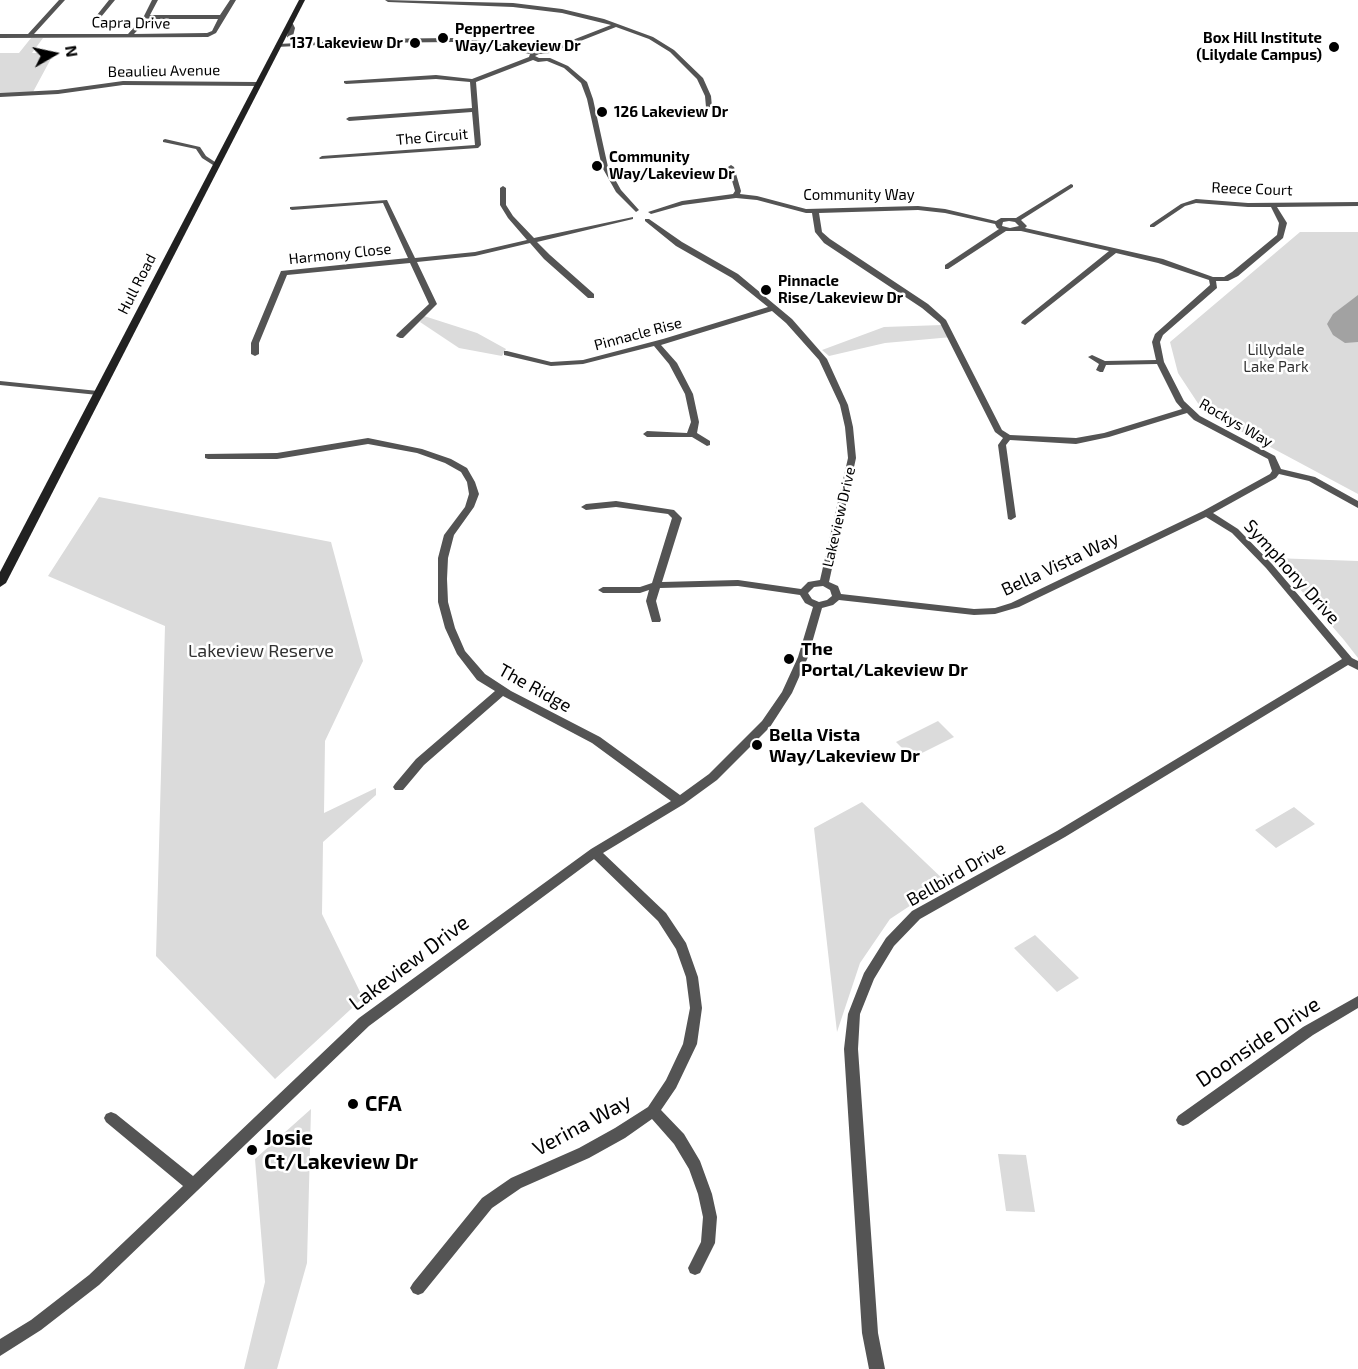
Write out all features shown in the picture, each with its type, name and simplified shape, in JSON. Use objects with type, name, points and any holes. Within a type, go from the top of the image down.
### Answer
[{"type":"main road","name":"Hull Road","points":[[0,583],[302,0]]},
{"type":"street","points":[[30,35],[62,0]]},
{"type":"street","points":[[99,16],[112,0]]},
{"type":"street","points":[[131,34],[146,16],[155,0]]},
{"type":"street","points":[[146,16],[222,17],[233,0]]},
{"type":"street","points":[[388,0],[401,2],[482,1],[562,11],[617,25],[651,38],[685,62],[700,78],[708,96],[709,107]]},
{"type":"street","name":"Capra Drive","points":[[0,36],[208,35],[214,32],[222,17]]},
{"type":"street","points":[[291,25],[290,37],[307,45]]},
{"type":"street","points":[[346,82],[436,77],[473,81],[532,56],[548,55],[617,25]]},
{"type":"street","points":[[278,46],[361,41],[453,40],[491,44],[532,56]]},
{"type":"street","points":[[548,55],[584,82],[605,167],[618,191],[636,210],[649,216]]},
{"type":"street","name":"The Circuit","points":[[322,158],[476,147],[473,81]]},
{"type":"street","name":"Beaulieu Avenue","points":[[2,97],[123,83],[257,84]]},
{"type":"street","points":[[349,119],[475,110]]},
{"type":"street","points":[[165,141],[198,148],[204,157],[216,164]]},
{"type":"street","points":[[731,167],[738,191],[736,196]]},
{"type":"street","points":[[1017,220],[1071,186]]},
{"type":"street","points":[[503,188],[503,205],[510,217],[591,296]]},
{"type":"street","name":"Community Way","points":[[649,216],[682,203],[736,196],[757,198],[796,209],[815,211],[856,208],[918,208],[945,211],[1001,226]]},
{"type":"street","points":[[292,208],[385,201],[433,304],[400,336]]},
{"type":"street","name":"Reece Court","points":[[1152,226],[1189,202],[1273,205],[1358,204]]},
{"type":"street","points":[[1001,226],[1176,265],[1212,279],[1225,279],[1235,274],[1280,236],[1283,223],[1273,205]]},
{"type":"street","points":[[631,218],[630,214],[636,210]]},
{"type":"street","points":[[815,211],[819,232],[827,241],[925,306],[944,322],[999,432],[1008,437],[1076,441],[1106,435],[1187,410]]},
{"type":"street","points":[[412,260],[475,254],[631,218],[649,216]]},
{"type":"street","name":"Lakeview Drive","points":[[649,216],[679,244],[722,267],[774,308],[789,321],[823,359],[844,405],[852,458],[824,583]]},
{"type":"street","points":[[948,267],[1009,219],[1022,223],[1021,229]]},
{"type":"street","points":[[1025,323],[1114,251]]},
{"type":"street","name":"Harmony Close","points":[[255,354],[255,343],[284,273],[412,260]]},
{"type":"street","name":"Rockys Way","points":[[1212,279],[1214,286],[1159,334],[1156,342],[1160,362],[1180,402],[1187,410],[1272,458],[1277,471],[1312,479],[1358,505]]},
{"type":"street","name":"Pinnacle Rise","points":[[507,353],[537,362],[566,364],[602,358],[774,308]]},
{"type":"street","points":[[655,343],[673,363],[689,394],[695,422],[692,434]]},
{"type":"street","points":[[1092,357],[1101,366],[1160,362]]},
{"type":"street","points":[[0,383],[98,393]]},
{"type":"street","points":[[647,434],[688,436],[692,434],[707,442]]},
{"type":"street","points":[[1008,437],[1002,445],[1011,518]]},
{"type":"street","name":"The Ridge","points":[[208,456],[277,456],[368,441],[419,451],[448,461],[464,470],[471,482],[474,494],[469,507],[449,535],[443,558],[443,602],[460,652],[481,677],[502,691],[596,740],[680,801]]},
{"type":"street","name":"Bella Vista Way","points":[[837,597],[964,611],[994,611],[1033,598],[1206,513],[1273,476],[1277,471]]},
{"type":"street","points":[[586,507],[616,504],[671,512],[677,518],[658,572],[651,601],[656,620]]},
{"type":"street","name":"Symphony Drive","points":[[1206,513],[1235,531],[1269,566],[1353,663]]},
{"type":"street","points":[[603,590],[640,590],[656,585],[738,583],[803,592]]},
{"type":"street","points":[[824,583],[835,588],[837,597],[830,603],[818,605],[808,601],[803,592],[811,584],[824,583]]},
{"type":"street","name":"Lakeview Drive","points":[[0,1348],[36,1325],[94,1280],[194,1186],[289,1091],[364,1022],[595,852],[680,801],[713,777],[766,724],[787,693],[803,657],[818,605]]},
{"type":"street","name":"Bellbird Drive","points":[[877,1369],[870,1333],[851,1049],[854,1014],[867,977],[890,942],[916,915],[1061,834],[1353,663]]},
{"type":"street","points":[[399,787],[420,762],[502,691]]},
{"type":"street","name":"Verina Way","points":[[418,1288],[487,1203],[516,1183],[593,1148],[652,1111],[671,1084],[690,1044],[696,1008],[693,977],[682,947],[662,917],[595,852]]},
{"type":"street","name":"Doonside Drive","points":[[1183,1120],[1308,1031],[1358,1001]]},
{"type":"street","points":[[652,1111],[679,1138],[695,1166],[705,1194],[710,1217],[708,1243],[695,1268]]},
{"type":"street","points":[[111,1118],[194,1186]]},
{"type":"green space","points":[[31,38],[43,38],[32,53],[54,53],[33,92],[0,94],[0,53],[19,53]]},
{"type":"green space","name":"Lillydale Lake Park","points":[[1300,232],[1358,232],[1358,494],[1203,411],[1178,373],[1170,342]]},
{"type":"green space","points":[[424,316],[477,333],[506,349],[502,356],[459,348],[420,322]]},
{"type":"green space","points":[[942,325],[952,337],[885,343],[829,356],[822,350],[884,327]]},
{"type":"green space","name":"Lakeview Reserve","points":[[99,497],[331,542],[363,661],[325,741],[324,813],[376,788],[376,795],[323,842],[322,914],[363,998],[275,1079],[156,956],[165,626],[48,576]]},
{"type":"green space","points":[[1273,558],[1358,561],[1358,658],[1344,640]]},
{"type":"green space","points":[[938,721],[954,737],[912,758],[896,742]]},
{"type":"green space","points":[[862,802],[946,882],[890,919],[860,963],[837,1032],[814,828]]},
{"type":"green space","points":[[1294,807],[1315,824],[1276,848],[1255,830]]},
{"type":"green space","points":[[1035,935],[1079,978],[1057,992],[1014,948]]},
{"type":"green space","points":[[311,1109],[307,1263],[277,1369],[244,1369],[265,1282],[255,1159]]},
{"type":"green space","points":[[998,1154],[1026,1155],[1035,1212],[1006,1211]]},
{"type":"shaded area","points":[[1358,295],[1358,342],[1345,343],[1333,335],[1327,324],[1333,314]]},
{"type":"place","name":"Peppertree Way/Lakeview Dr","points":[[443,38]]},
{"type":"place","name":"137 Lakeview Dr","points":[[415,43]]},
{"type":"place","name":"Box Hill Institute (Lilydale Campus)","points":[[1334,47]]},
{"type":"place","name":"126 Lakeview Dr","points":[[602,112]]},
{"type":"place","name":"Community Way/Lakeview Dr","points":[[597,166]]},
{"type":"place","name":"Pinnacle Rise/Lakeview Dr","points":[[766,290]]},
{"type":"place","name":"The Portal/Lakeview Dr","points":[[789,659]]},
{"type":"place","name":"Bella Vista Way/Lakeview Dr","points":[[757,745]]},
{"type":"place","name":"CFA","points":[[353,1104]]},
{"type":"place","name":"Josie Ct/Lakeview Dr","points":[[252,1150]]}]
